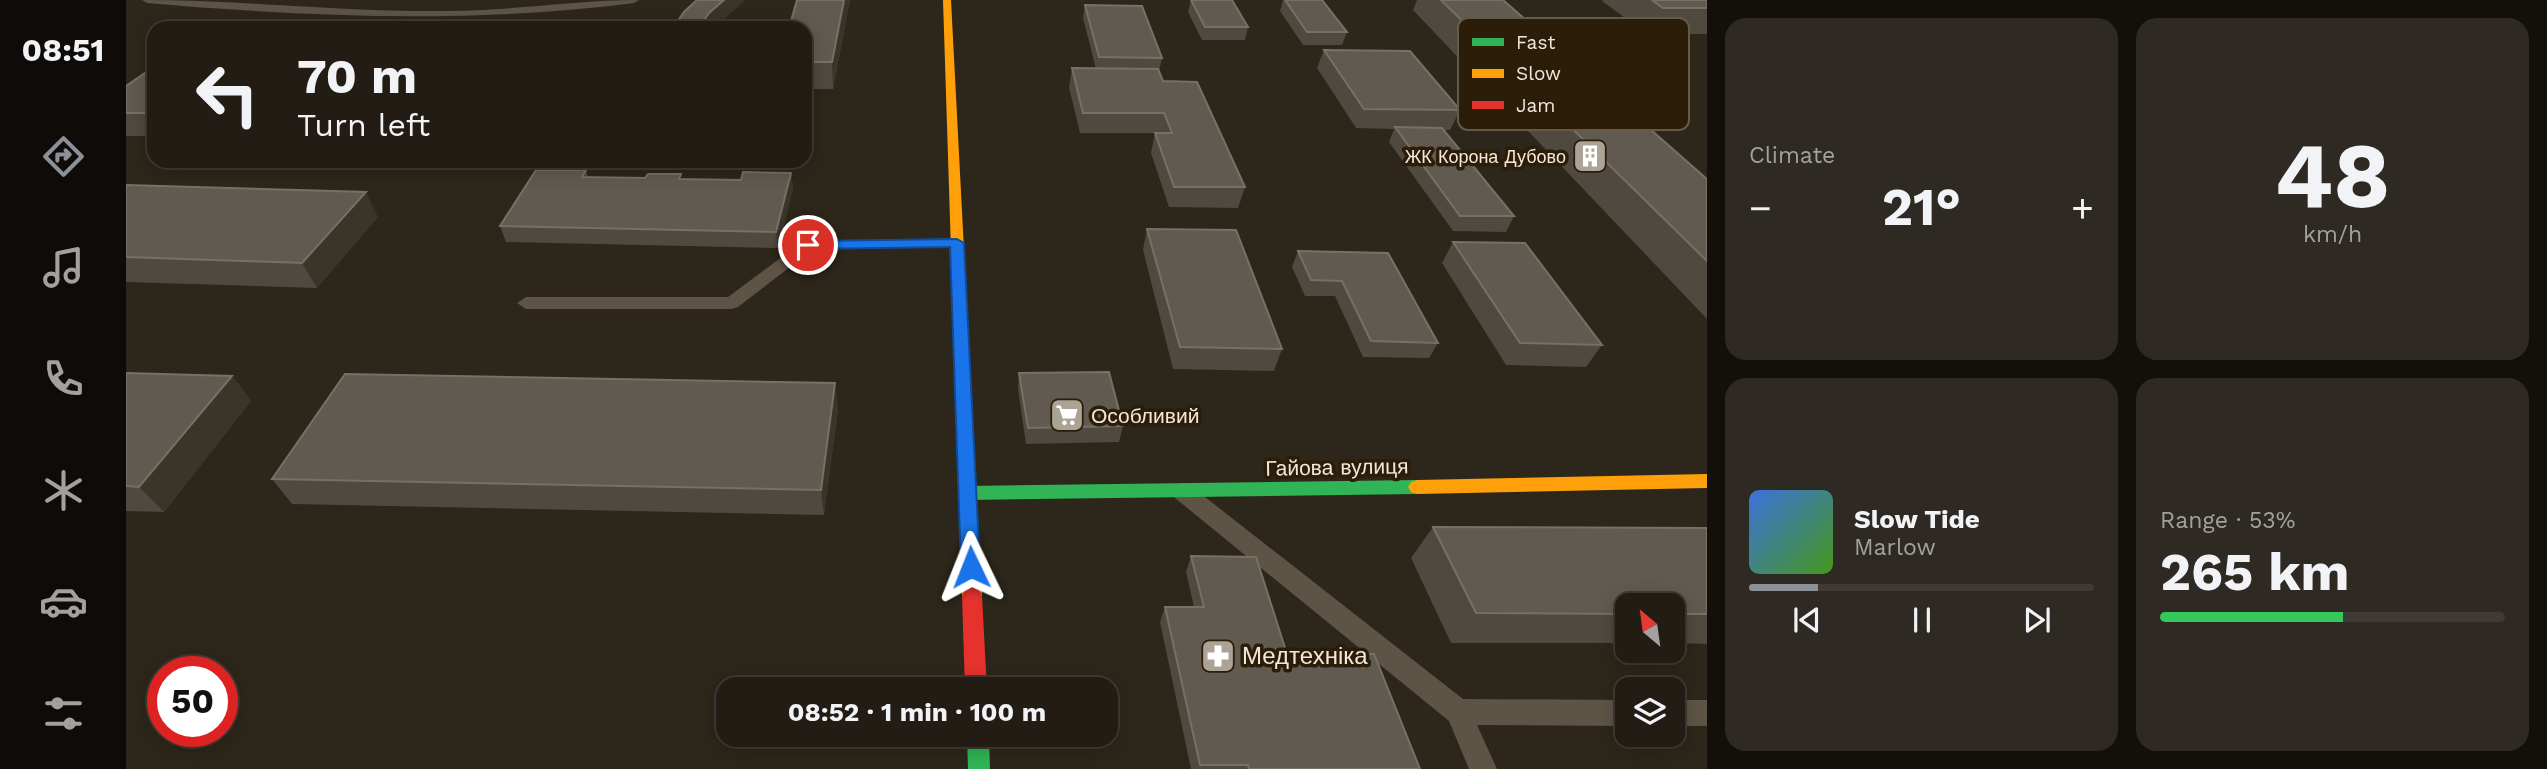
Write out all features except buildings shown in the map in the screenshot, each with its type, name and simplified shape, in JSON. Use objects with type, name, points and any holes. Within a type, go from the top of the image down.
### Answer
[{"type":"main road","points":[[947,0],[975,677]]},
{"type":"main road","name":"Гайова вулиця","points":[[968,493],[1182,492],[1707,481]]},
{"type":"main road","points":[[978,747],[979,769]]},
{"type":"lane","points":[[147,0],[371,15],[491,15],[551,11],[634,0]]},
{"type":"lane","points":[[526,303],[732,303],[808,245],[957,243]]},
{"type":"lane","points":[[1182,492],[1458,712],[1483,769]]},
{"type":"lane","points":[[1458,712],[1615,713]]},
{"type":"lane","points":[[1685,713],[1707,713]]},
{"type":"traffic: fast","points":[[968,493],[1417,487]]},
{"type":"traffic: fast","points":[[978,747],[979,769]]},
{"type":"traffic: slow","points":[[947,0],[972,596]]},
{"type":"traffic: slow","points":[[1417,487],[1707,481]]},
{"type":"traffic: jam","points":[[972,596],[975,677]]},
{"type":"place","name":"ЖК Корона Дубово","points":[[1590,156]]},
{"type":"place","name":"Особливий","points":[[1067,415]]},
{"type":"place","name":"Медтехніка","points":[[1218,656]]},
{"type":"route","points":[[808,245],[957,243],[971,567]]}]
